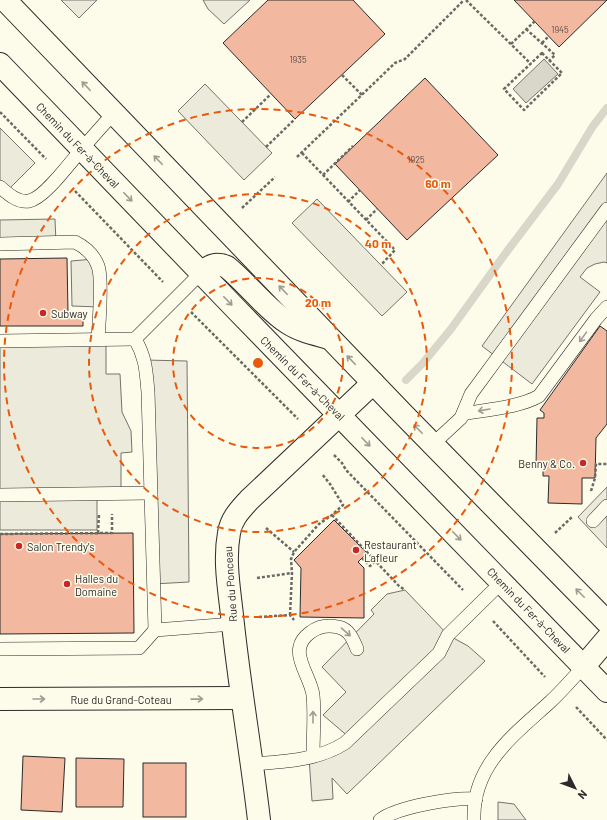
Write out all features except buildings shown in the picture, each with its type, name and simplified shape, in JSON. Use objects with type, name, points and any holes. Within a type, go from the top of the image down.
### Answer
[{"type":"street","points":[[5,0],[113,114],[607,622]]},
{"type":"street","name":"Chemin du Fer-à-Cheval","points":[[0,64],[607,691]]},
{"type":"street","points":[[201,273],[208,267],[214,265],[221,264],[227,267],[288,323],[299,329],[330,338]]},
{"type":"street","name":"Rue du Ponceau","points":[[259,820],[253,764],[242,698],[233,624],[226,553],[229,532],[232,521],[238,511],[373,382]]},
{"type":"street","points":[[584,666],[607,639]]},
{"type":"street","name":"Rue du Grand-Coteau","points":[[0,699],[242,698]]},
{"type":"lane","points":[[0,187],[23,202],[36,199],[60,175],[113,114]]},
{"type":"lane","points":[[433,444],[461,418],[471,394],[607,209]]},
{"type":"lane","points":[[0,244],[75,242],[83,246],[92,255],[99,267],[98,339]]},
{"type":"lane","points":[[0,341],[135,339],[201,273]]},
{"type":"lane","points":[[462,414],[510,406],[533,400],[539,396],[596,319],[607,307]]},
{"type":"lane","points":[[0,649],[139,648],[155,630],[146,371],[142,351],[135,339]]},
{"type":"lane","points":[[0,495],[150,493]]},
{"type":"lane","points":[[593,521],[607,506]]},
{"type":"lane","points":[[253,764],[328,753],[345,743],[439,653],[448,636],[502,582]]},
{"type":"lane","points":[[155,630],[233,624]]},
{"type":"lane","points":[[313,756],[313,697],[308,679],[301,664],[299,656],[300,650],[307,635],[311,632],[321,627],[333,626],[346,631],[352,637],[357,649]]},
{"type":"lane","points":[[474,820],[476,799],[481,780],[494,756],[513,736],[550,702],[584,666]]},
{"type":"lane","points":[[380,820],[395,812],[444,800],[467,798],[476,799]]},
{"type":"path","points":[[297,158],[395,63],[405,59],[465,0],[531,64]]},
{"type":"path","points":[[511,44],[535,21]]},
{"type":"path","points":[[526,29],[555,55],[549,61]]},
{"type":"path","points":[[542,43],[549,36]]},
{"type":"path","points":[[542,53],[562,73],[524,110],[504,89],[531,64],[542,53]]},
{"type":"path","points":[[342,75],[362,95]]},
{"type":"path","points":[[242,122],[271,94]]},
{"type":"path","points":[[0,112],[47,161]]},
{"type":"path","points":[[266,147],[295,119]]},
{"type":"path","points":[[323,175],[353,146]]},
{"type":"path","points":[[302,154],[396,250],[381,265]]},
{"type":"path","points":[[241,209],[275,177]]},
{"type":"path","points":[[70,186],[160,279]]},
{"type":"path","points":[[348,202],[360,190]]},
{"type":"path","points":[[366,220],[377,209]]},
{"type":"path","points":[[194,315],[294,416]]},
{"type":"path","points":[[342,463],[346,470],[462,589]]},
{"type":"path","points":[[596,464],[607,464]]},
{"type":"path","points":[[259,617],[290,616],[292,573],[291,559],[294,552],[319,524],[343,505],[322,474]]},
{"type":"path","points":[[0,534],[112,533],[112,514]]},
{"type":"path","points":[[332,515],[405,590]]},
{"type":"path","points":[[266,528],[294,552]]},
{"type":"path","points":[[362,558],[370,566],[376,561]]},
{"type":"path","points":[[257,578],[292,573]]},
{"type":"path","points":[[497,625],[539,670]]},
{"type":"path","points":[[579,709],[607,740]]},
{"type":"shaded area","points":[[61,0],[97,0],[79,18]]},
{"type":"shaded area","points":[[203,0],[250,0],[224,24],[208,9]]},
{"type":"shaded area","points":[[544,59],[558,74],[526,103],[513,89]]},
{"type":"shaded area","points":[[205,84],[272,153],[244,180],[178,111]]},
{"type":"shaded area","points":[[0,128],[35,163],[6,192],[0,187]]},
{"type":"shaded area","points":[[607,173],[607,263],[604,262],[595,264],[587,268],[580,277],[600,292],[532,384],[482,346]]},
{"type":"shaded area","points":[[317,199],[407,292],[382,316],[292,223]]},
{"type":"shaded area","points":[[55,219],[56,243],[0,244],[0,220]]},
{"type":"shaded area","points":[[94,259],[99,307],[72,306],[71,261]]},
{"type":"shaded area","points":[[106,339],[106,374],[120,374],[122,412],[131,431],[132,452],[121,453],[121,493],[97,494],[97,530],[0,530],[0,341]]},
{"type":"shaded area","points":[[145,360],[187,361],[189,582],[153,584]]},
{"type":"shaded area","points":[[607,487],[607,548],[578,517]]},
{"type":"shaded area","points":[[405,590],[448,635],[468,646],[485,661],[347,794],[332,778],[333,799],[312,801],[309,757],[350,738],[323,715],[346,692],[322,667],[374,614],[371,610],[387,594]]},
{"type":"shaded area","points":[[498,802],[514,804],[526,820],[498,820]]},
{"type":"waterway","points":[[406,380],[423,363],[451,329],[558,184],[593,126],[607,108]]},
{"type":"place","name":"Subway","points":[[43,313]]},
{"type":"place","name":"Benny & Co.","points":[[583,463]]},
{"type":"place","name":"Salon Trendy's","points":[[19,546]]},
{"type":"place","name":"Restaurant Lafleur","points":[[356,550]]},
{"type":"place","name":"Halles du Domaine","points":[[67,584]]}]
